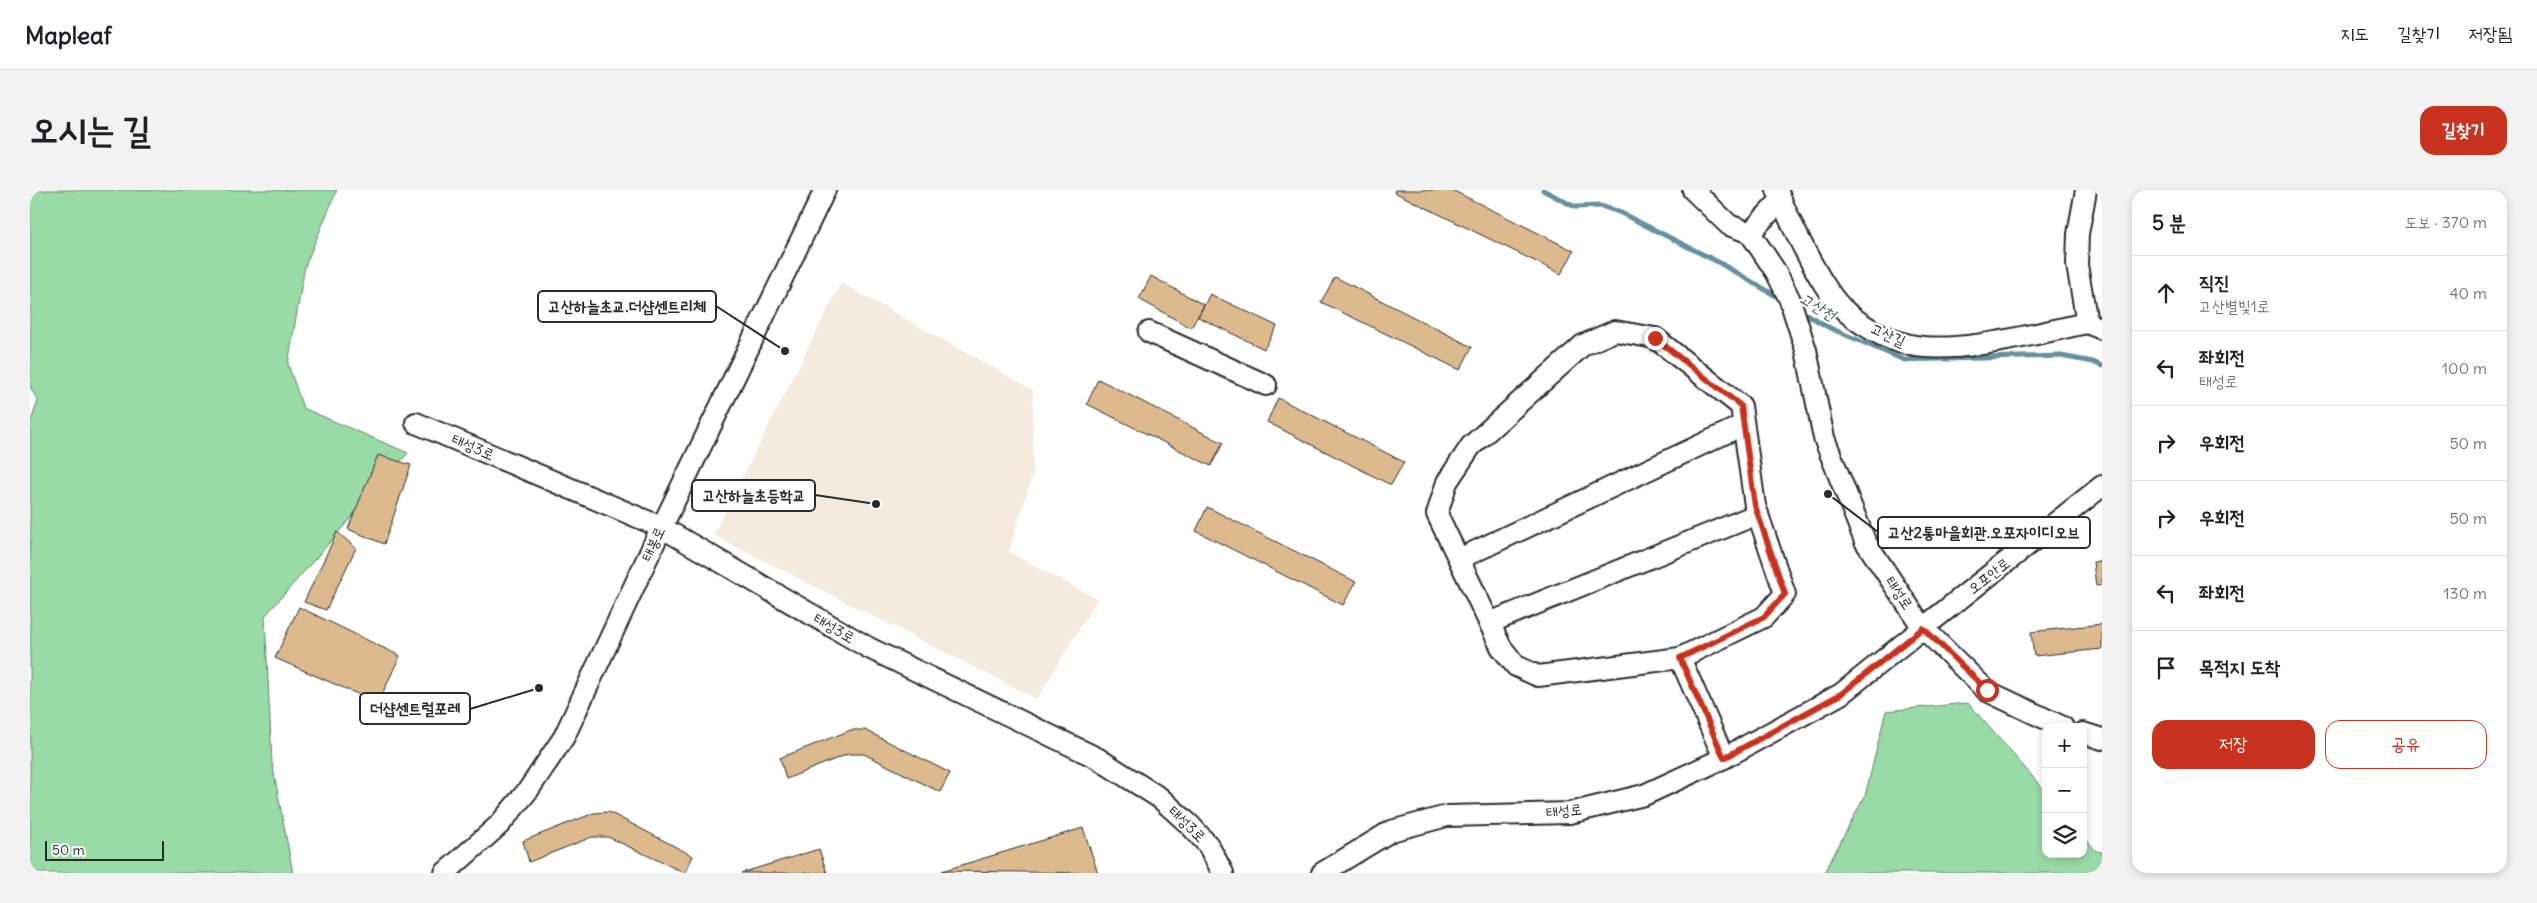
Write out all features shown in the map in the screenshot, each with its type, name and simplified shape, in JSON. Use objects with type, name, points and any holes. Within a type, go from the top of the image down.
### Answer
[{"type":"street","name":"태봉로","points":[[445,873],[499,825],[550,760],[564,737],[661,527],[825,190]]},
{"type":"street","points":[[1694,190],[1729,225],[1750,233],[1779,195]]},
{"type":"street","points":[[2086,190],[2078,234],[2077,265],[2095,326]]},
{"type":"street","name":"고산길","points":[[1779,195],[1826,287],[1840,306],[1856,319],[1896,340],[1910,345],[1963,347],[2095,326]]},
{"type":"street","name":"태성로","points":[[1322,873],[1391,830],[1447,816],[1570,813],[1644,795],[1724,758],[1841,694],[1923,628],[1864,541],[1824,438],[1806,350],[1790,300],[1776,272],[1750,233]]},
{"type":"street","points":[[1615,331],[1655,338],[1741,406],[1758,514],[1785,594],[1764,617],[1680,658],[1538,676],[1516,666],[1501,647],[1437,514],[1447,482],[1471,446],[1583,344],[1615,331]]},
{"type":"street","points":[[1149,332],[1266,385]]},
{"type":"street","name":"태성3로","points":[[416,423],[661,527],[869,648],[1097,758],[1160,798],[1190,825],[1208,845],[1223,873]]},
{"type":"street","points":[[1459,559],[1743,425]]},
{"type":"street","name":"오포안로","points":[[1923,628],[2102,486]]},
{"type":"street","points":[[1490,623],[1758,514]]},
{"type":"street","points":[[1923,628],[1987,690],[2055,723]]},
{"type":"street","points":[[1680,658],[1724,758]]},
{"type":"street","points":[[2087,734],[2102,739]]},
{"type":"shaded area","points":[[841,283],[1033,390],[1033,473],[1009,552],[1097,599],[1037,699],[713,535]]},
{"type":"green space","points":[[30,190],[337,190],[305,266],[288,364],[303,408],[408,453],[265,616],[272,763],[293,873],[30,873],[30,424],[38,401],[30,387]]},
{"type":"green space","points":[[1968,703],[2042,787],[2042,858],[2087,858],[2087,841],[2096,851],[2102,852],[2102,873],[1824,873],[1865,796],[1886,711]]},
{"type":"building","points":[[1395,190],[1452,190],[1574,251],[1561,274],[1394,192]]},
{"type":"building","points":[[1151,276],[1204,305],[1191,328],[1139,299]]},
{"type":"building","points":[[1335,277],[1472,347],[1460,370],[1321,302]]},
{"type":"building","points":[[1210,294],[1277,326],[1264,349],[1198,317]]},
{"type":"building","points":[[1098,379],[1223,443],[1211,466],[1087,404]]},
{"type":"building","points":[[1278,398],[1404,462],[1391,485],[1267,422]]},
{"type":"building","points":[[378,455],[411,465],[384,544],[348,529]]},
{"type":"building","points":[[1207,507],[1356,582],[1343,605],[1196,531]]},
{"type":"building","points":[[337,532],[356,548],[326,610],[304,602]]},
{"type":"building","points":[[2102,561],[2102,585],[2096,586],[2093,562]]},
{"type":"building","points":[[299,607],[400,656],[378,703],[275,658]]},
{"type":"building","points":[[2102,624],[2102,649],[2034,656],[2031,632]]},
{"type":"building","points":[[851,730],[865,730],[950,773],[940,792],[864,754],[848,754],[786,779],[780,758]]},
{"type":"building","points":[[609,812],[693,856],[685,873],[608,837],[592,837],[529,862],[523,841],[594,813]]},
{"type":"building","points":[[1083,828],[1098,873],[942,871]]},
{"type":"building","points":[[819,849],[827,873],[741,873]]},
{"type":"waterway","name":"고산천","points":[[1543,190],[1575,207],[1601,206],[1621,213],[1718,262],[1783,300]]},
{"type":"waterway","name":"고산천","points":[[1801,311],[1830,328],[1904,360],[2061,356],[2093,362],[2102,366]]},
{"type":"place","name":"고산하늘초교.더샵센트리체","points":[[785,351]]},
{"type":"place","name":"고산2통마을회관.오포자이디오브","points":[[1828,494]]},
{"type":"place","name":"고산하늘초등학교","points":[[876,504]]},
{"type":"place","name":"더샵센트럴포레","points":[[539,688]]},
{"type":"route","points":[[1655,338],[1741,406],[1755,506],[1785,594],[1764,617],[1731,635],[1680,658],[1724,758],[1841,694],[1923,628],[1987,690]]}]
